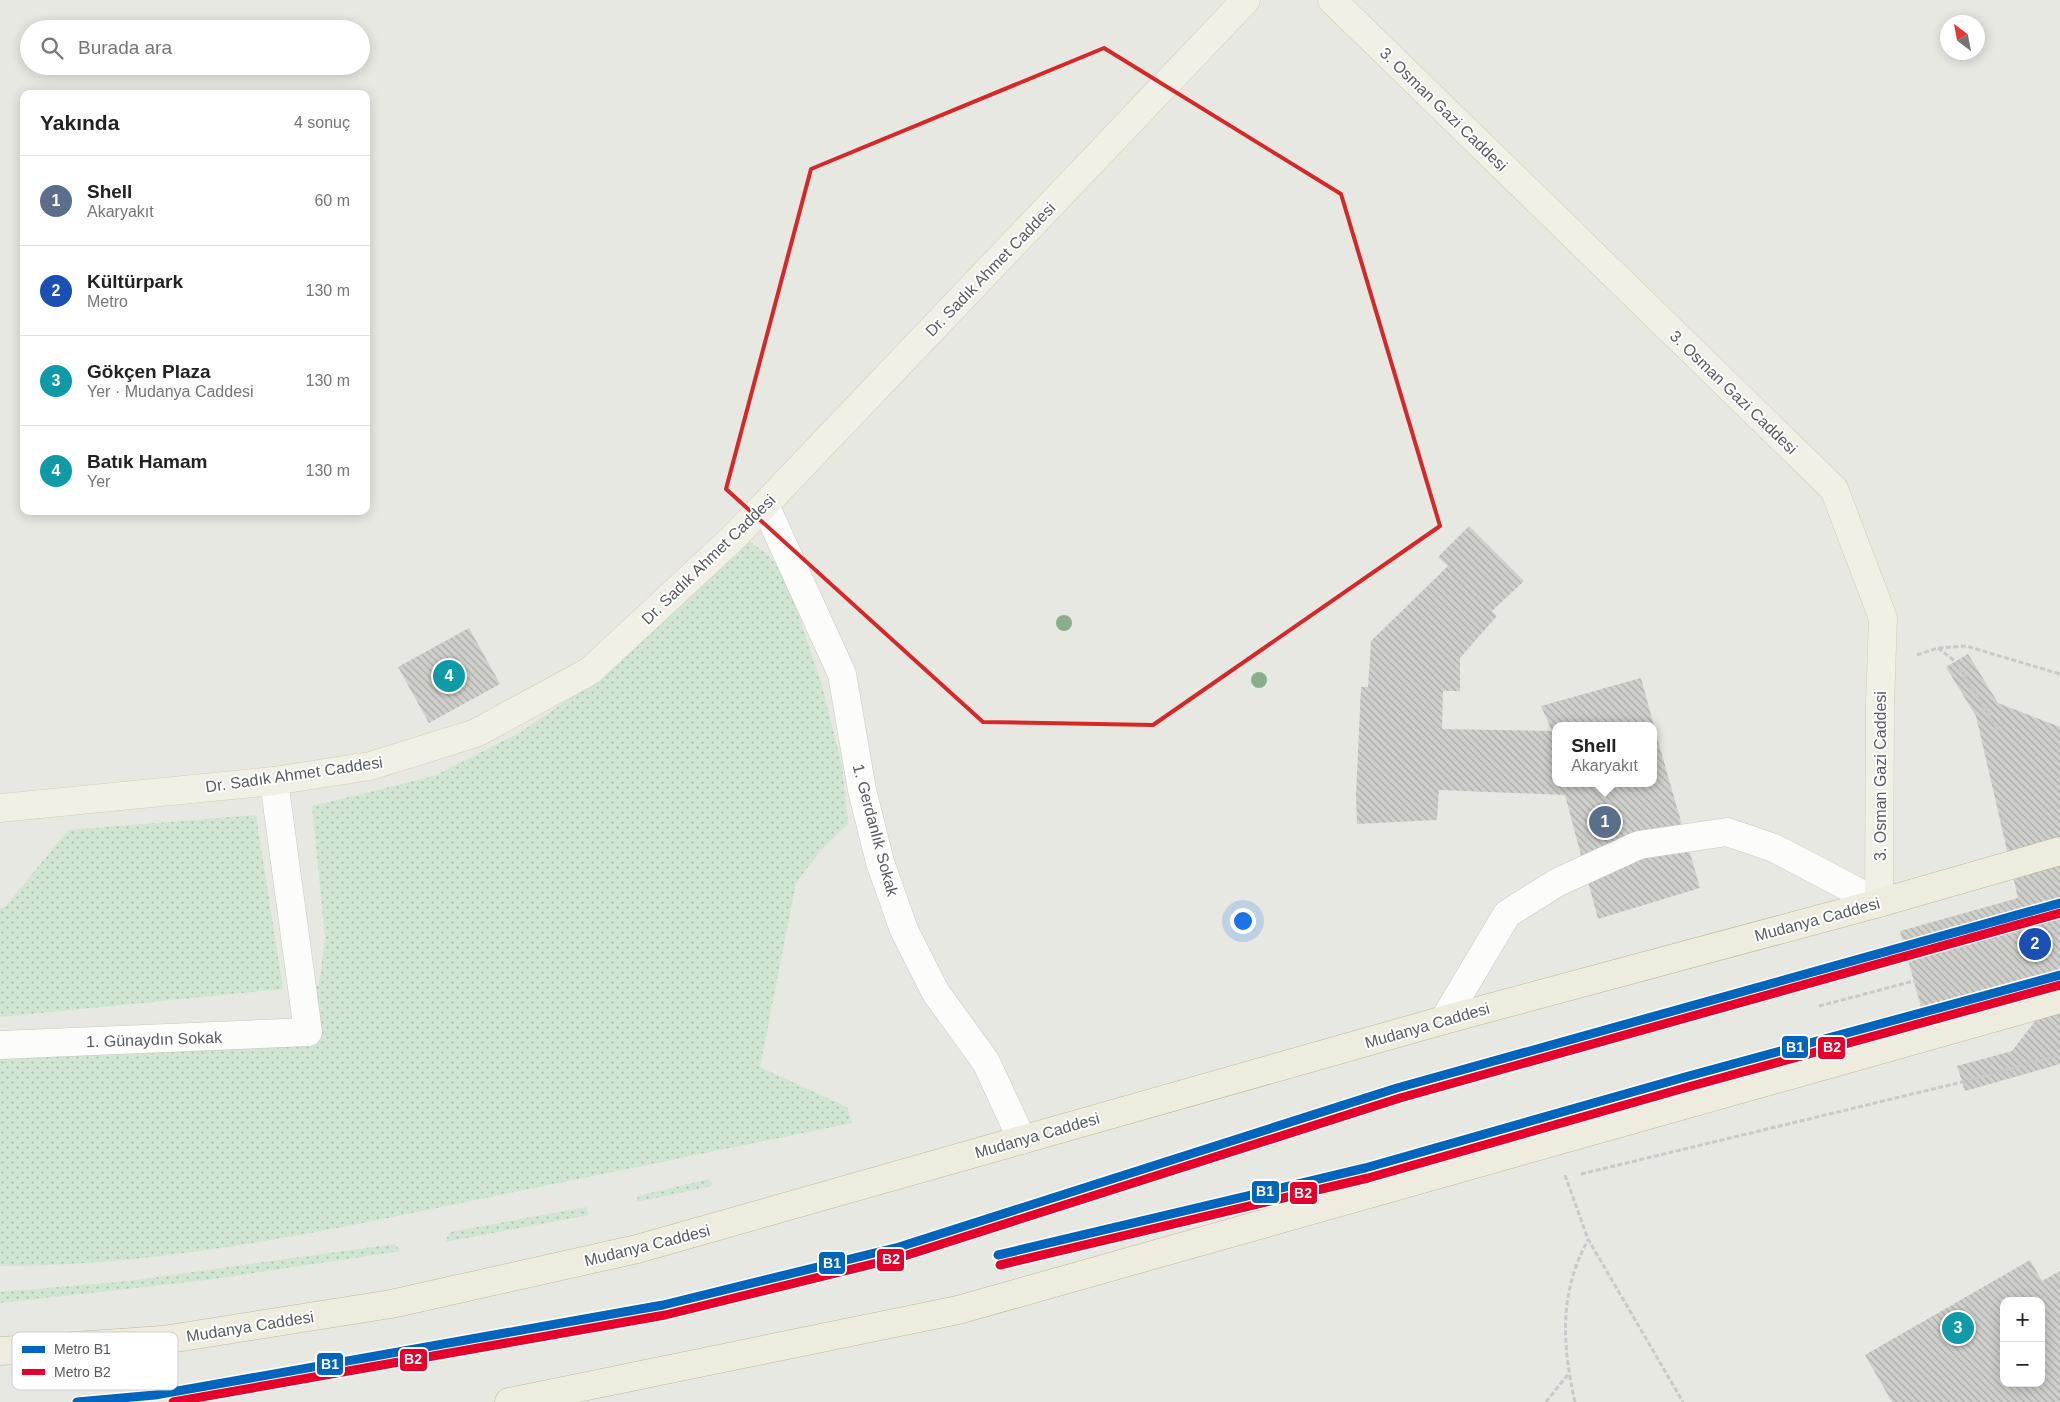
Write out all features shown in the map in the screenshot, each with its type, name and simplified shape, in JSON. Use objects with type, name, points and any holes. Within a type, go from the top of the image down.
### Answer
[{"type":"highway","name":"Mudanya Caddesi","points":[[178,1338],[391,1304],[637,1249],[1444,1020],[1880,903],[2060,851]]},
{"type":"highway","points":[[509,1402],[958,1310],[2060,999]]},
{"type":"main road","name":"Dr. Sadık Ahmet Caddesi","points":[[0,808],[274,781],[370,766],[476,733],[590,671],[735,536],[1246,0]]},
{"type":"main road","name":"3. Osman Gazi Caddesi","points":[[1332,0],[1834,489],[1883,618],[1880,903]]},
{"type":"street","name":"1. Gerdanlık Sokak","points":[[765,505],[842,674],[862,790],[880,862],[904,930],[936,993],[986,1062],[1022,1140]]},
{"type":"street","name":"1. Günaydın Sokak","points":[[0,1046],[308,1032],[274,781]]},
{"type":"street","points":[[1444,1020],[1507,914],[1558,882],[1639,845],[1727,832],[1774,848],[1880,903]]},
{"type":"path","points":[[1882,668],[1938,648],[1966,646],[2060,674]]},
{"type":"path","points":[[1938,648],[1956,662],[2000,731]]},
{"type":"path","points":[[1820,1006],[1914,981]]},
{"type":"path","points":[[1566,1178],[1962,1082],[2056,1056]]},
{"type":"path","points":[[1564,1171],[1588,1239],[1683,1402]]},
{"type":"path","points":[[1575,1402],[1569,1373],[1565,1318],[1576,1262],[1588,1239]]},
{"type":"path","points":[[1546,1402],[1569,1373]]},
{"type":"highlighted area","points":[[1104,48],[1341,194],[1440,526],[1153,725],[983,722],[726,489],[811,169]]},
{"type":"green space","points":[[746,539],[770,556],[786,578],[821,682],[842,765],[848,824],[821,850],[796,883],[760,1067],[847,1107],[852,1123],[400,1216],[230,1247],[115,1261],[58,1265],[0,1266],[0,1056],[269,1043],[319,984],[325,938],[312,806],[434,776],[519,733],[596,681]]},
{"type":"green space","points":[[256,815],[283,989],[0,1017],[0,909],[6,906],[68,830]]},
{"type":"green space","points":[[709,1179],[713,1186],[636,1202],[638,1196]]},
{"type":"green space","points":[[586,1207],[589,1215],[445,1242],[450,1232]]},
{"type":"green space","points":[[394,1244],[401,1251],[207,1280],[0,1303],[0,1292],[129,1281]]},
{"type":"building","points":[[1469,526],[1524,581],[1492,611],[1497,616],[1460,658],[1460,691],[1443,691],[1442,729],[1552,731],[1552,787],[1657,787],[1657,738],[1700,888],[1598,919],[1565,795],[1439,790],[1437,820],[1357,824],[1356,795],[1361,687],[1368,687],[1371,641],[1448,566],[1438,557]]},
{"type":"building","points":[[469,628],[500,684],[429,723],[398,667]]},
{"type":"building","points":[[1968,654],[1998,703],[2060,727],[2060,1064],[1965,1091],[1957,1066],[2012,1051],[2046,1007],[1926,1025],[1900,931],[2018,898],[1976,716],[1946,667]]},
{"type":"building","points":[[1641,678],[1653,722],[1552,722],[1552,731],[1541,706]]},
{"type":"building","points":[[2030,1260],[2042,1281],[2060,1271],[2060,1402],[1892,1402],[1865,1355]]},
{"type":"metro line","name":"B1","points":[[77,1402],[155,1395],[663,1305],[899,1247],[1397,1088],[2060,903]]},
{"type":"metro line","name":"B2","points":[[173,1402],[665,1315],[901,1257],[1400,1098],[2060,913]]},
{"type":"metro line","name":"B1","points":[[998,1255],[1365,1168],[1685,1077],[2060,975]]},
{"type":"metro line","name":"B2","points":[[1000,1265],[1368,1178],[1688,1087],[2060,985]]},
{"type":"place","name":"Batık Hamam","points":[[449,676]]},
{"type":"place","name":"Shell","points":[[1605,822]]},
{"type":"place","name":"Kültürpark","points":[[2035,944]]},
{"type":"place","name":"Gökçen Plaza","points":[[1958,1328]]}]
